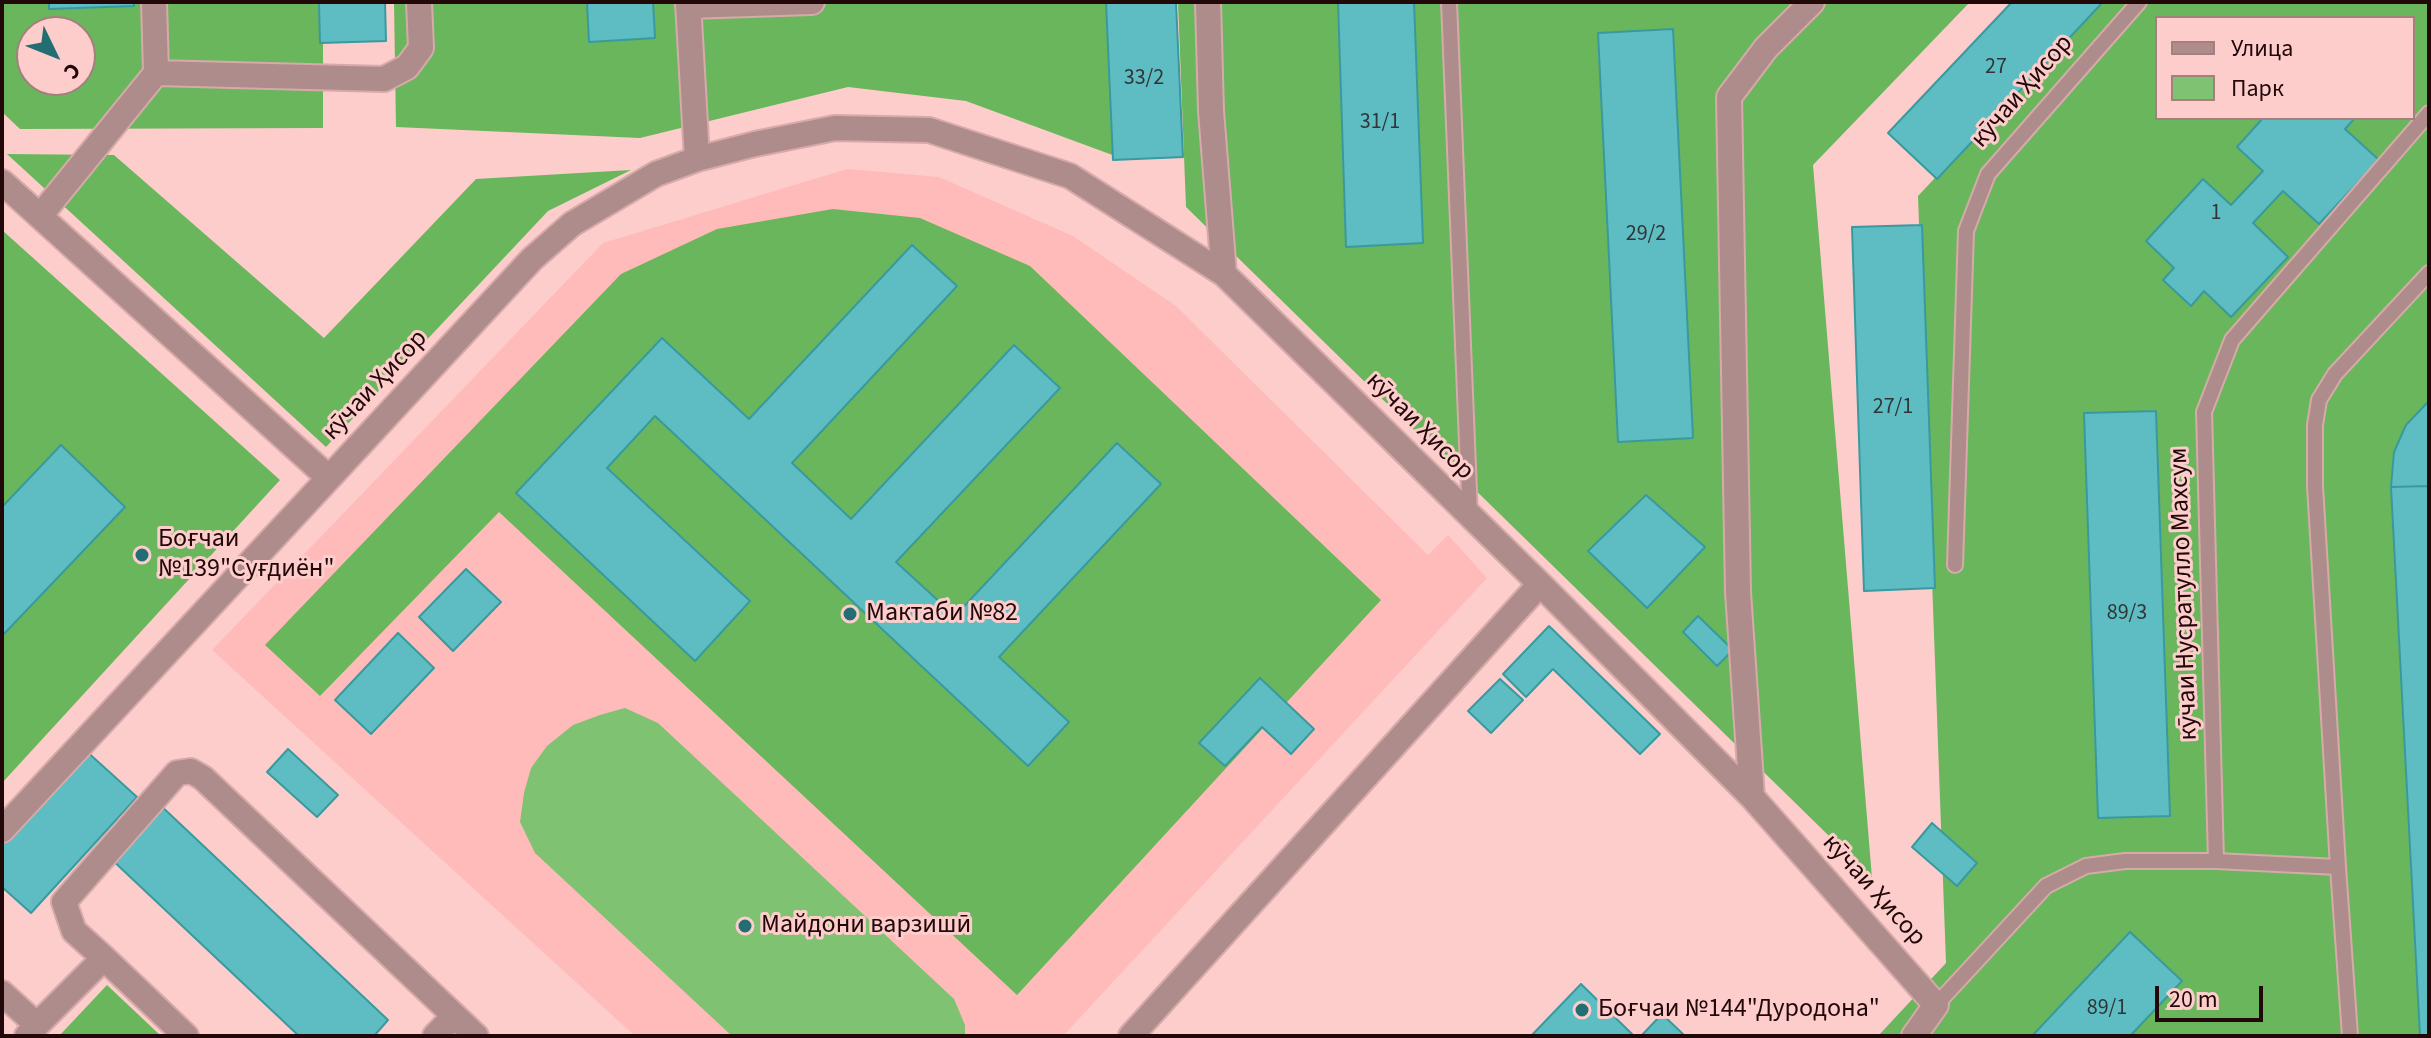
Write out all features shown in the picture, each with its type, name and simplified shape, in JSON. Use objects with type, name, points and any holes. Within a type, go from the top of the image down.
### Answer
[{"type":"street","points":[[40,216],[156,73],[154,2]]},
{"type":"street","points":[[156,73],[384,79],[407,67],[421,48],[419,2]]},
{"type":"street","points":[[697,159],[688,4],[812,2]]},
{"type":"street","points":[[1208,2],[1211,111],[1224,274]]},
{"type":"street","points":[[1752,797],[1738,592],[1729,97],[1766,48],[1812,2]]},
{"type":"street","name":"кӯчаи Ҳисор","points":[[2,182],[329,478],[532,259],[572,224],[656,174],[697,159],[755,144],[835,128],[929,130],[1070,176],[1224,274],[1752,797],[1936,1005]]},
{"type":"street","points":[[2,830],[329,478]]},
{"type":"street","points":[[1131,1036],[1540,584]]},
{"type":"street","points":[[186,1036],[74,931],[64,902],[177,773],[191,771],[203,778],[476,1036]]},
{"type":"street","points":[[2,993],[32,1031],[104,958]]},
{"type":"street","points":[[1914,1036],[1936,1005]]},
{"type":"street","points":[[435,1036],[454,1016]]},
{"type":"lane","points":[[1449,2],[1470,516]]},
{"type":"lane","name":"кӯчаи Ҳисор","points":[[1955,565],[1966,231],[1988,174],[2139,2]]},
{"type":"lane","name":"кӯчаи Hусратулло Махсум","points":[[2216,861],[2204,412],[2232,340],[2429,113]]},
{"type":"lane","points":[[2350,1036],[2315,486],[2315,425],[2319,400],[2335,374],[2429,273]]},
{"type":"lane","points":[[1936,1005],[2046,886],[2086,866],[2125,861],[2216,861],[2338,867]]},
{"type":"shaded area","name":"Мактаби №82","points":[[847,169],[939,177],[1073,236],[1176,306],[1428,555],[1448,535],[1487,578],[1063,1036],[635,1036],[212,650],[603,243]]},
{"type":"green space","points":[[2,2],[323,2],[323,128],[20,129],[2,112]]},
{"type":"green space","points":[[394,2],[1121,2],[1126,160],[966,101],[848,87],[640,138],[396,127]]},
{"type":"green space","points":[[1178,2],[1970,2],[1813,165],[1872,878],[1186,207]]},
{"type":"green space","points":[[2100,2],[2429,2],[2429,1036],[1878,1036],[1946,963],[1918,196]]},
{"type":"green space","points":[[7,154],[114,155],[324,338],[476,179],[631,170],[548,211],[326,447]]},
{"type":"green space","points":[[833,209],[920,218],[1030,266],[1381,600],[1017,995],[499,512],[320,696],[265,645],[621,274],[717,229]]},
{"type":"green space","points":[[2,230],[280,480],[2,783]]},
{"type":"green space","name":"Майдони варзишӣ","points":[[625,708],[658,723],[954,999],[965,1025],[965,1036],[732,1036],[535,853],[520,822],[531,768],[547,746],[573,725]]},
{"type":"green space","points":[[107,985],[161,1036],[59,1036]]},
{"type":"building","points":[[49,2],[134,2],[134,6],[49,9]]},
{"type":"building","points":[[319,2],[385,2],[386,41],[320,43]]},
{"type":"building","points":[[587,2],[653,2],[655,38],[589,42]]},
{"type":"building","points":[[1106,2],[1176,2],[1183,157],[1113,160]]},
{"type":"building","points":[[1338,2],[1414,2],[1423,243],[1346,247]]},
{"type":"building","points":[[2012,2],[2103,2],[1937,179],[1888,133]]},
{"type":"building","points":[[1673,29],[1693,438],[1618,442],[1598,33]]},
{"type":"building","points":[[2261,120],[2353,120],[2345,129],[2379,160],[2319,224],[2283,191],[2253,223],[2288,257],[2231,317],[2204,291],[2191,306],[2163,280],[2174,268],[2146,241],[2203,179],[2231,205],[2263,171],[2237,147]]},
{"type":"building","points":[[1922,225],[1935,588],[1864,591],[1852,227]]},
{"type":"building","name":"Мактаби №82","points":[[912,245],[957,286],[792,463],[851,519],[1014,345],[1060,388],[896,562],[955,616],[1117,443],[1161,484],[999,657],[1069,722],[1028,766],[655,416],[607,468],[750,601],[695,661],[516,493],[662,338],[749,419]]},
{"type":"building","points":[[2428,402],[2429,486],[2391,487],[2394,452],[2406,425]]},
{"type":"building","points":[[2156,411],[2170,816],[2098,818],[2084,413]]},
{"type":"building","name":"Боғчаи №139\"Суғдиён\"","points":[[61,445],[125,507],[2,636],[2,507]]},
{"type":"building","points":[[2429,486],[2429,1036],[2420,1036],[2391,487]]},
{"type":"building","points":[[1646,495],[1705,547],[1647,608],[1588,551]]},
{"type":"building","points":[[466,569],[501,602],[453,651],[419,617]]},
{"type":"building","points":[[1698,616],[1733,650],[1717,666],[1683,632]]},
{"type":"building","points":[[1549,626],[1660,734],[1640,754],[1553,669],[1526,697],[1503,674]]},
{"type":"building","points":[[398,633],[434,668],[371,734],[335,700]]},
{"type":"building","points":[[1260,678],[1314,729],[1291,754],[1262,727],[1225,766],[1199,743]]},
{"type":"building","points":[[1500,679],[1523,700],[1491,733],[1468,711]]},
{"type":"building","points":[[84,749],[137,797],[31,913],[2,887],[2,837]]},
{"type":"building","points":[[288,749],[338,795],[317,817],[267,772]]},
{"type":"building","points":[[158,803],[388,1020],[374,1036],[299,1036],[108,856]]},
{"type":"building","points":[[1932,823],[1977,863],[1957,886],[1912,847]]},
{"type":"building","points":[[2130,932],[2182,981],[2130,1036],[2032,1036]]},
{"type":"building","name":"Боғчаи №144\"Дуродона\"","points":[[1581,984],[1634,1036],[1531,1036]]},
{"type":"building","name":"Боғчаи №144\"Дуродона\"","points":[[1662,1014],[1685,1036],[1641,1036]]},
{"type":"place","name":"Боғчаи №139\"Суғдиён\"","points":[[142,555]]},
{"type":"place","name":"Мактаби №82","points":[[850,614]]},
{"type":"place","name":"Майдони варзишӣ","points":[[745,926]]},
{"type":"place","name":"Боғчаи №144\"Дуродона\"","points":[[1582,1010]]}]
